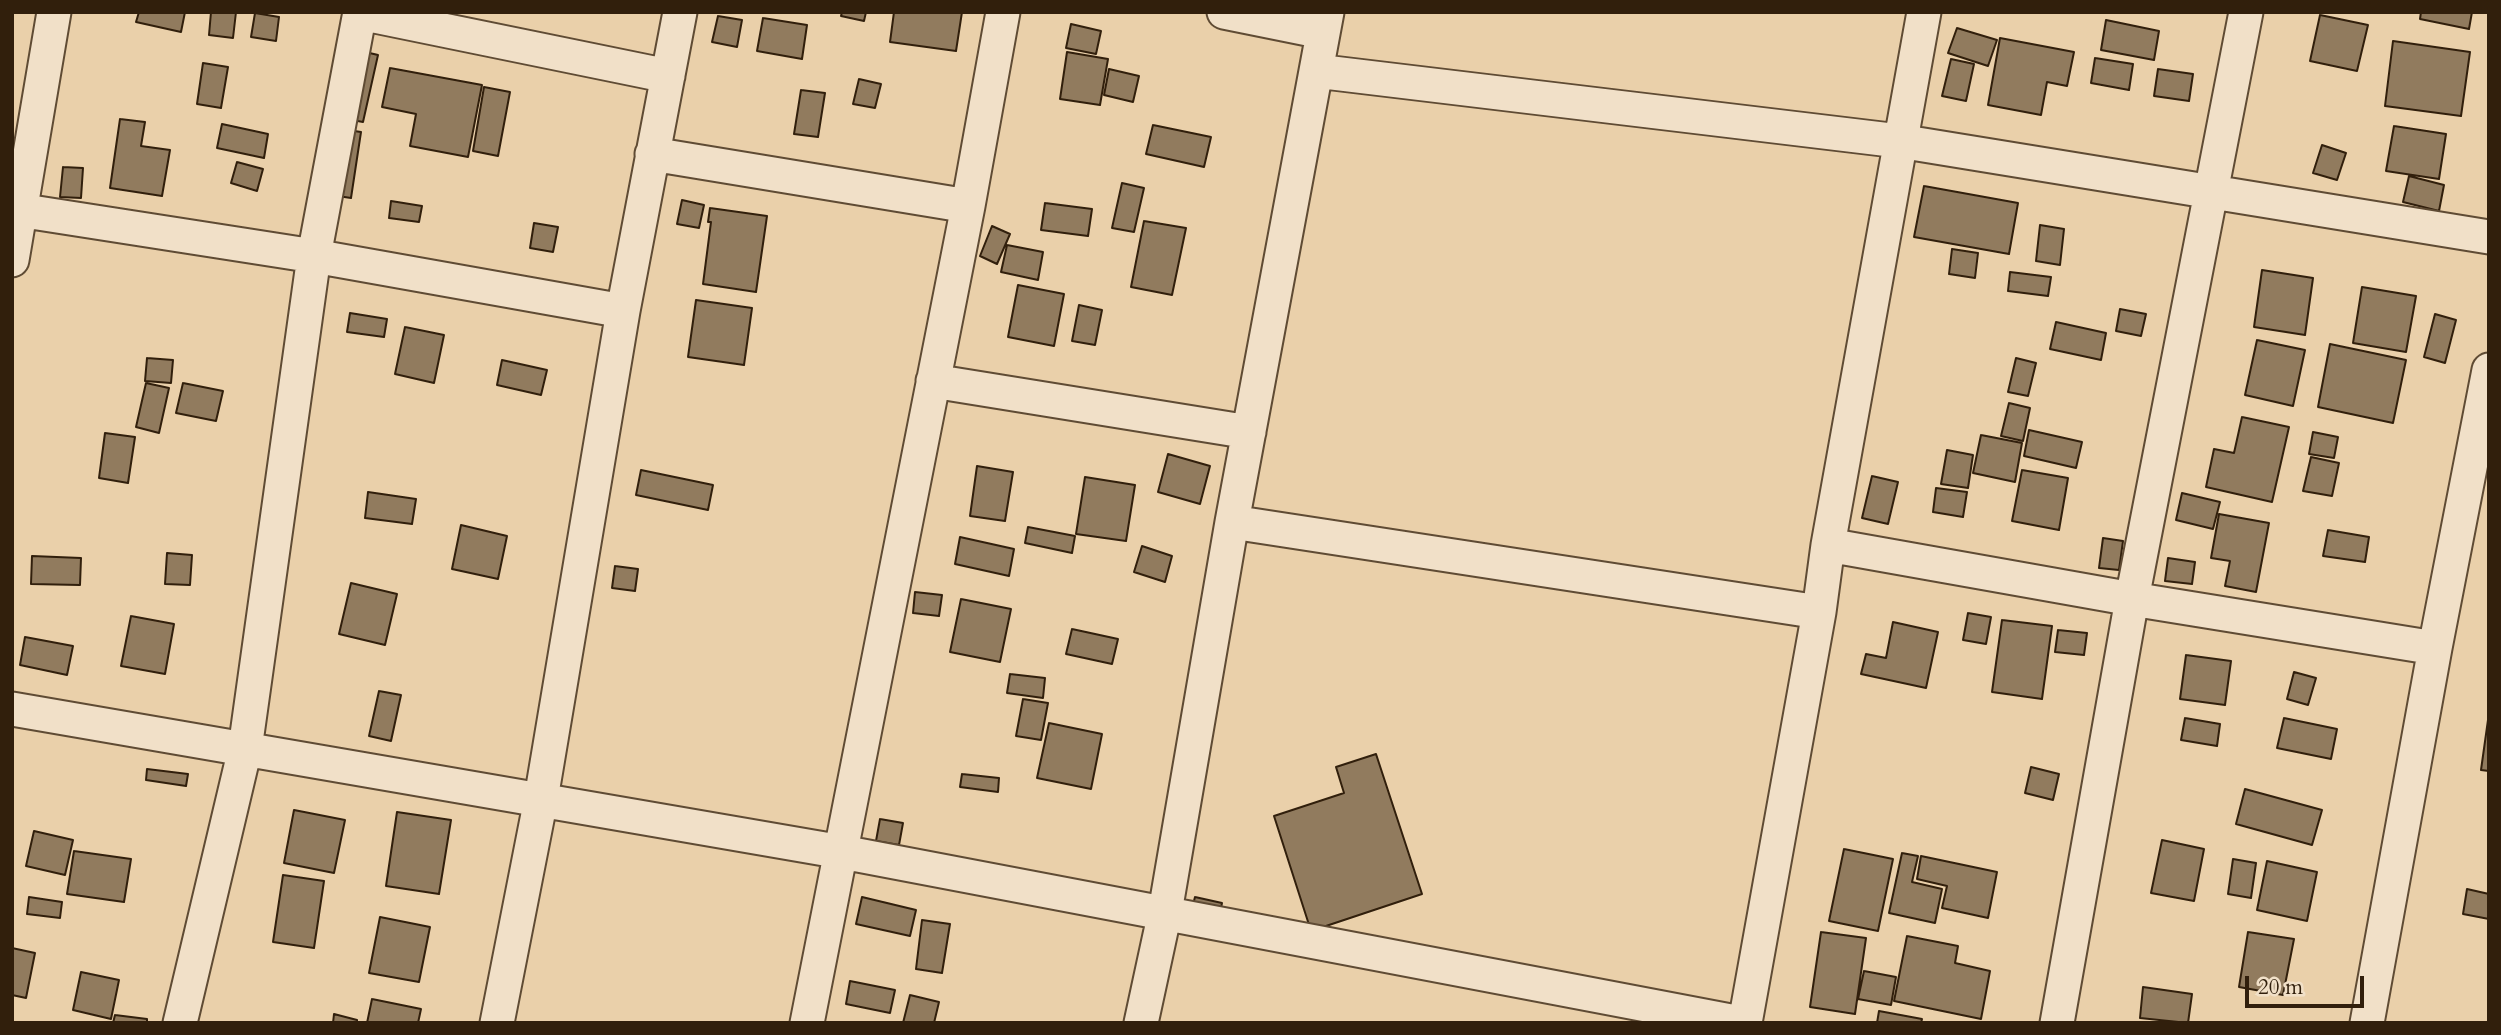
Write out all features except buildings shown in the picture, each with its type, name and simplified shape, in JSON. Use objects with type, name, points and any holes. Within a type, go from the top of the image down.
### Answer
[{"type":"street","points":[[12,260],[16,209],[54,12]]},
{"type":"street","points":[[497,1023],[541,799],[623,311],[680,12]]},
{"type":"street","points":[[807,1023],[968,206],[1003,12]]},
{"type":"street","points":[[1140,1023],[1165,912],[1232,522],[1325,22],[1224,12]]},
{"type":"street","points":[[12,709],[842,852],[1743,1023],[1819,612],[1828,545],[1924,12]]},
{"type":"street","points":[[2057,1023],[2133,599],[2246,12]]},
{"type":"street","points":[[180,1023],[245,749],[314,256],[360,13],[668,76]]},
{"type":"street","points":[[1316,71],[1899,141],[2489,237]]},
{"type":"street","points":[[652,155],[968,206]]},
{"type":"street","points":[[16,209],[314,256],[623,311]]},
{"type":"street","points":[[2367,1023],[2435,648],[2476,500],[2489,370]]},
{"type":"street","points":[[933,381],[1249,432]]},
{"type":"street","points":[[1232,522],[1819,612]]},
{"type":"street","points":[[1828,545],[2133,599],[2435,648]]}]
